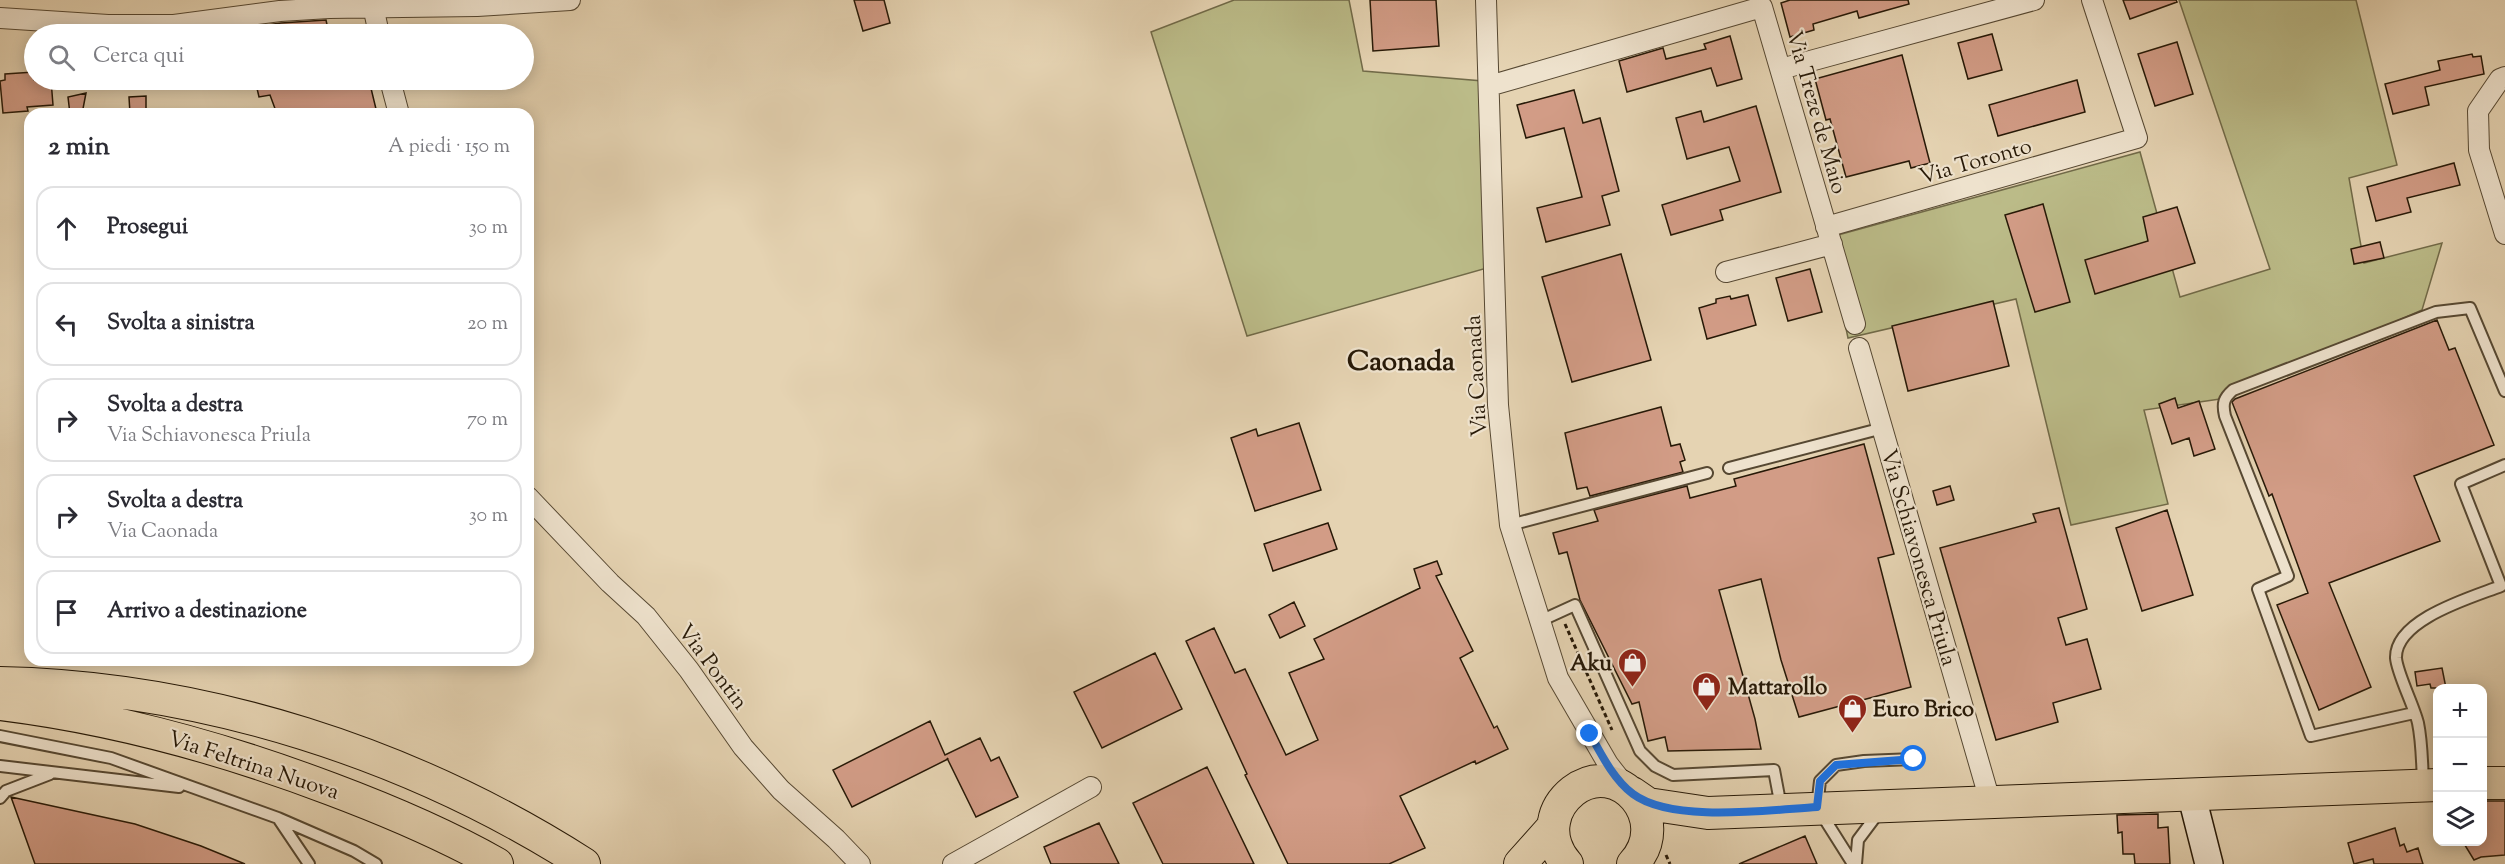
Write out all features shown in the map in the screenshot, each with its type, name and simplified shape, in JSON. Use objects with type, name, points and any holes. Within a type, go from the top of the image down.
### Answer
[{"type":"main road","points":[[0,683],[104,691],[161,699],[305,735],[381,762],[460,795],[506,818],[584,864]]},
{"type":"main road","name":"Via Feltrina Nuova","points":[[0,704],[126,725],[236,755],[368,803],[437,833],[496,864]]},
{"type":"main road","points":[[1567,864],[1560,855],[1554,840],[1553,827],[1558,807],[1577,788],[1593,782],[1614,784],[1648,804],[1708,813],[2431,785]]},
{"type":"main road","points":[[2487,783],[2505,783]]},
{"type":"main road","points":[[1631,792],[1647,817],[1645,853]]},
{"type":"main road","points":[[1645,853],[1708,813]]},
{"type":"main road","points":[[1520,864],[1553,827]]},
{"type":"street","points":[[182,24],[280,11],[373,6],[477,6],[570,0]]},
{"type":"street","name":"Via Caonada","points":[[1486,0],[1498,405],[1510,525],[1558,678],[1608,764],[1631,792]]},
{"type":"street","points":[[1781,69],[2034,0]]},
{"type":"street","name":"Via Toronto","points":[[1726,272],[1829,235],[2137,138],[2092,0]]},
{"type":"street","points":[[373,6],[377,24]]},
{"type":"street","name":"Via Treze de Maio","points":[[1489,86],[1762,7],[1856,324]]},
{"type":"street","points":[[0,18],[93,24]]},
{"type":"street","points":[[2505,77],[2500,79],[2478,111],[2479,150],[2505,234]]},
{"type":"street","points":[[393,90],[397,108]]},
{"type":"street","name":"Via Schiavonesca Priula","points":[[1860,348],[1990,801]]},
{"type":"street","name":"Via Pontin","points":[[534,503],[610,583],[646,616],[689,670],[744,747],[781,790],[836,839],[860,864]]},
{"type":"street","name":"Via Caonada","points":[[1577,788],[1591,766],[1590,734]]},
{"type":"street","points":[[953,864],[1091,787]]},
{"type":"street","points":[[2191,793],[2209,864]]},
{"type":"lane","points":[[2414,713],[2311,736],[2258,589],[2288,576],[2223,406],[2225,398],[2233,390],[2436,312],[2470,308],[2505,392]]},
{"type":"lane","points":[[1729,468],[1883,428]]},
{"type":"lane","points":[[2431,785],[2418,724],[2396,657],[2402,641],[2430,616],[2444,608],[2501,586],[2461,484],[2505,465]]},
{"type":"lane","points":[[1510,525],[1707,473]]},
{"type":"lane","points":[[1540,621],[1575,605],[1640,751],[1654,766],[1673,775],[1774,770],[1781,809]]},
{"type":"lane","points":[[0,736],[111,758],[278,818],[354,851],[376,864]]},
{"type":"lane","points":[[1854,864],[1817,807],[1820,781],[1836,765],[1914,759]]},
{"type":"lane","points":[[0,766],[203,790]]},
{"type":"lane","points":[[0,798],[6,790],[55,772]]},
{"type":"lane","points":[[1854,864],[1858,840],[1883,805]]},
{"type":"lane","points":[[278,818],[309,864]]},
{"type":"path","points":[[1560,610],[1613,732]]},
{"type":"green space","points":[[1234,0],[1349,0],[1363,71],[1483,81],[1487,268],[1247,336],[1151,32]]},
{"type":"green space","points":[[2179,0],[2356,0],[2397,165],[2349,178],[2364,263],[2442,243],[2422,310],[2220,399],[2144,410],[2168,504],[2071,525],[2016,299],[1848,338],[1827,238],[2140,152],[2180,297],[2270,269]]},
{"type":"building","points":[[854,0],[884,0],[890,23],[863,31]]},
{"type":"building","points":[[1370,0],[1436,0],[1439,46],[1373,51]]},
{"type":"building","points":[[1790,0],[1908,0],[1909,4],[1859,18],[1857,11],[1813,24],[1814,30],[1790,37],[1781,3]]},
{"type":"building","points":[[2123,0],[2176,0],[2177,2],[2130,19]]},
{"type":"building","points":[[326,20],[327,24],[274,24]]},
{"type":"building","points":[[1992,34],[2002,70],[1968,79],[1958,43]]},
{"type":"building","points":[[1730,36],[1742,79],[1717,86],[1711,68],[1627,92],[1619,61],[1663,48],[1666,59],[1706,49],[1704,44]]},
{"type":"building","points":[[2177,42],[2193,94],[2155,106],[2138,54]]},
{"type":"building","points":[[2472,54],[2473,57],[2481,56],[2484,74],[2425,87],[2429,105],[2393,114],[2385,84],[2440,70],[2438,61]]},
{"type":"building","points":[[1902,55],[1930,163],[1911,168],[1909,161],[1846,177],[1830,119],[1826,120],[1815,79]]},
{"type":"building","points":[[24,73],[24,90],[52,90],[53,105],[27,107],[24,108],[24,111],[3,113],[0,81],[5,80],[5,74]]},
{"type":"building","points":[[2077,80],[2085,112],[1998,136],[1989,105]]},
{"type":"building","points":[[257,90],[371,90],[376,108],[275,108],[270,95],[259,97]]},
{"type":"building","points":[[1574,90],[1583,123],[1600,118],[1619,191],[1602,196],[1610,225],[1546,242],[1537,208],[1582,197],[1564,128],[1526,138],[1517,105]]},
{"type":"building","points":[[86,93],[83,108],[69,108],[68,97]]},
{"type":"building","points":[[146,96],[146,108],[130,108],[129,97]]},
{"type":"building","points":[[1756,106],[1781,192],[1720,210],[1723,220],[1671,235],[1662,205],[1740,181],[1729,147],[1687,159],[1676,118],[1701,111],[1704,122]]},
{"type":"building","points":[[2454,163],[2460,185],[2407,198],[2411,212],[2376,221],[2367,187]]},
{"type":"building","points":[[2043,204],[2070,302],[2035,312],[2005,215]]},
{"type":"building","points":[[2177,207],[2195,263],[2095,294],[2085,260],[2148,241],[2143,217]]},
{"type":"building","points":[[2380,242],[2384,258],[2354,264],[2351,249]]},
{"type":"building","points":[[1621,254],[1651,360],[1572,382],[1542,277]]},
{"type":"building","points":[[1810,269],[1822,312],[1788,321],[1776,278]]},
{"type":"building","points":[[1748,295],[1756,325],[1707,339],[1699,308],[1716,303],[1716,299],[1730,296],[1731,299]]},
{"type":"building","points":[[1993,301],[2009,366],[1908,391],[1892,326]]},
{"type":"building","points":[[2437,320],[2449,350],[2455,348],[2494,445],[2414,476],[2440,541],[2329,583],[2371,687],[2319,710],[2277,605],[2308,593],[2272,494],[2269,496],[2232,402]]},
{"type":"building","points":[[2175,398],[2178,408],[2199,401],[2215,449],[2194,456],[2189,438],[2172,444],[2159,404]]},
{"type":"building","points":[[1661,407],[1671,446],[1680,444],[1685,460],[1680,462],[1683,472],[1590,496],[1587,487],[1577,489],[1565,433]]},
{"type":"building","points":[[1299,423],[1321,490],[1255,511],[1231,438],[1256,429],[1258,436]]},
{"type":"building","points":[[1864,444],[1894,554],[1878,558],[1911,687],[1799,717],[1781,660],[1761,579],[1719,590],[1755,719],[1761,749],[1668,751],[1665,737],[1648,741],[1639,702],[1632,704],[1580,600],[1567,552],[1559,554],[1553,533],[1598,521],[1594,510],[1687,486],[1690,498],[1736,486],[1734,479]]},
{"type":"building","points":[[1950,486],[1954,500],[1937,505],[1933,491]]},
{"type":"building","points":[[2059,508],[2087,609],[2058,618],[2066,645],[2087,639],[2101,689],[2053,703],[2058,722],[1996,740],[1940,548],[2036,522],[2033,514]]},
{"type":"building","points":[[2167,510],[2193,595],[2142,611],[2116,528]]},
{"type":"building","points":[[1328,523],[1337,549],[1273,571],[1264,544]]},
{"type":"building","points":[[1437,561],[1442,574],[1436,576],[1473,651],[1460,658],[1494,728],[1497,726],[1508,749],[1476,764],[1475,761],[1400,796],[1425,848],[1389,864],[1288,864],[1245,775],[1247,774],[1186,641],[1214,628],[1235,673],[1245,669],[1286,755],[1318,740],[1289,673],[1324,659],[1314,639],[1420,588],[1414,569]]},
{"type":"building","points":[[1294,602],[1305,626],[1280,638],[1269,615]]},
{"type":"building","points":[[1155,653],[1182,709],[1102,748],[1074,692]]},
{"type":"building","points":[[2442,668],[2445,684],[2433,684],[2433,688],[2430,684],[2417,686],[2415,672]]},
{"type":"building","points":[[930,721],[945,755],[980,738],[991,761],[999,757],[1018,797],[976,817],[948,759],[852,807],[833,770]]},
{"type":"building","points":[[1207,767],[1254,864],[1163,864],[1133,803]]},
{"type":"building","points":[[11,797],[135,824],[201,846],[245,864],[35,864]]},
{"type":"building","points":[[2487,801],[2505,801],[2505,855],[2481,857],[2474,860],[2465,846],[2487,846]]},
{"type":"building","points":[[2158,814],[2158,828],[2168,827],[2170,864],[2135,864],[2134,854],[2123,854],[2122,832],[2118,833],[2117,815]]},
{"type":"building","points":[[1099,823],[1119,864],[1051,864],[1044,847]]},
{"type":"building","points":[[2395,828],[2400,846],[2404,844],[2407,852],[2418,848],[2423,864],[2374,864],[2373,859],[2354,864],[2348,843]]},
{"type":"building","points":[[1805,836],[1817,864],[1739,864]]},
{"type":"place","name":"Aku","points":[[1633,688]]},
{"type":"place","name":"Mattarollo","points":[[1707,712]]},
{"type":"place","name":"Euro Brico","points":[[1852,734]]},
{"type":"district","name":"Caonada","points":[[1401,360]]},
{"type":"route","points":[[1590,734],[1608,764],[1630,791],[1648,804],[1708,813],[1817,807],[1820,781],[1836,765],[1864,761],[1914,759]]}]
